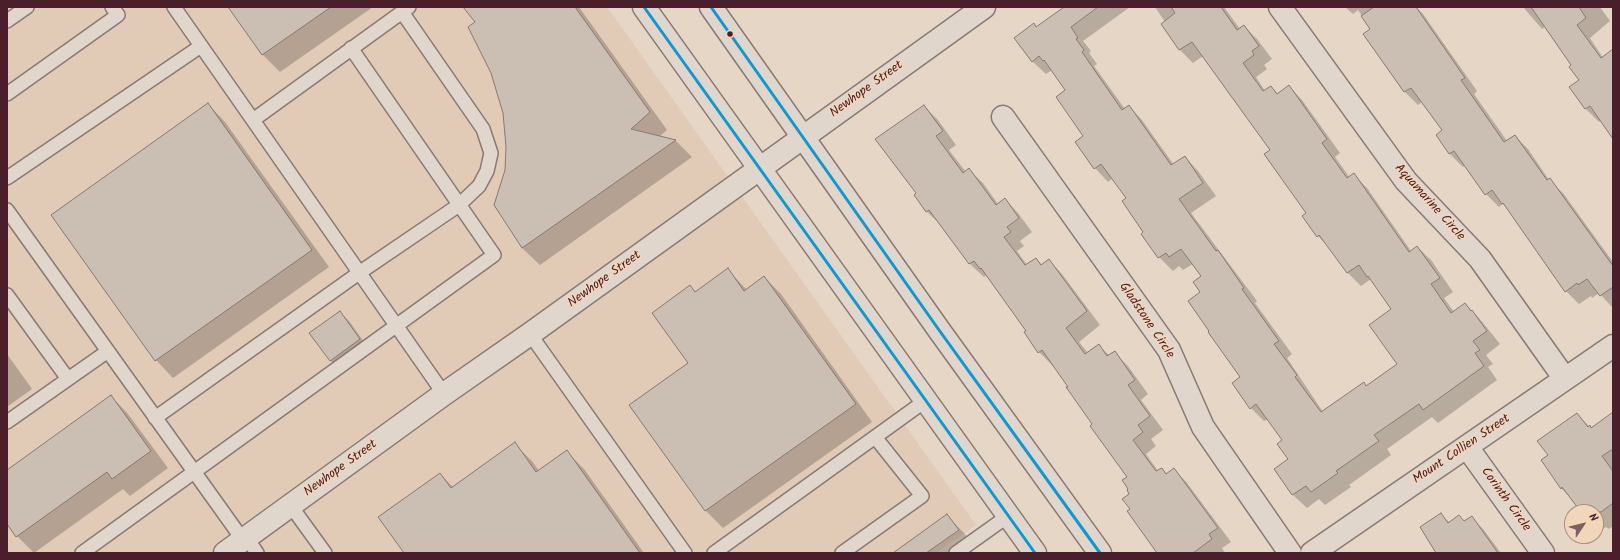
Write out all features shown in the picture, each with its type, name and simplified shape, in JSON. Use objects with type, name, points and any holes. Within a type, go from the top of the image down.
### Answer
[{"type":"street","points":[[644,7],[1035,553]]},
{"type":"street","points":[[711,7],[804,136],[939,330],[1100,553]]},
{"type":"street","name":"Newhope Street","points":[[225,553],[249,544],[291,506],[444,394],[530,334],[984,7]]},
{"type":"street","name":"Aquamarine Circle","points":[[1280,7],[1406,181],[1480,259],[1565,379]]},
{"type":"street","name":"Gladstone Circle","points":[[1003,117],[1169,350],[1203,427],[1290,553]]},
{"type":"street","name":"Mount Collien Street","points":[[1312,553],[1613,346]]},
{"type":"street","name":"Corinth Circle","points":[[1466,447],[1543,553]]},
{"type":"lane","points":[[7,21],[27,7]]},
{"type":"lane","points":[[7,94],[118,15],[112,7]]},
{"type":"lane","points":[[174,7],[444,394]]},
{"type":"lane","points":[[155,418],[359,272],[459,204],[480,186],[487,171],[491,153],[483,129],[406,9],[253,120]]},
{"type":"lane","points":[[7,178],[201,46]]},
{"type":"lane","points":[[82,553],[494,255],[351,48]]},
{"type":"lane","points":[[7,210],[194,472],[249,544]]},
{"type":"lane","points":[[7,295],[68,379]]},
{"type":"lane","points":[[530,334],[685,553]]},
{"type":"lane","points":[[7,422],[108,351]]},
{"type":"lane","points":[[714,553],[925,401]]},
{"type":"lane","points":[[842,553],[922,496],[875,437]]},
{"type":"lane","points":[[291,506],[325,553]]},
{"type":"lane","points":[[956,553],[1008,516]]},
{"type":"shaded area","points":[[7,7],[607,7],[976,525],[936,553],[7,553]]},
{"type":"building","points":[[228,7],[331,7],[262,55]]},
{"type":"building","points":[[463,7],[575,7],[650,112],[631,129],[676,140],[522,248],[494,205],[505,170],[506,147],[503,113],[491,73],[468,27],[475,22]]},
{"type":"building","points":[[1064,7],[1098,7],[1071,27],[1078,38],[1076,39],[1084,50],[1082,52],[1122,110],[1129,105],[1171,165],[1185,156],[1203,183],[1179,199],[1216,251],[1218,250],[1244,288],[1242,289],[1279,341],[1274,344],[1297,375],[1295,377],[1321,412],[1364,382],[1366,386],[1397,364],[1369,325],[1391,309],[1359,265],[1347,273],[1319,235],[1317,237],[1302,216],[1306,213],[1264,154],[1270,150],[1192,42],[1179,50],[1161,24],[1175,13],[1171,7],[1221,7],[1237,30],[1244,25],[1259,46],[1252,51],[1254,55],[1243,63],[1263,91],[1271,86],[1277,94],[1289,85],[1327,139],[1322,143],[1347,178],[1354,173],[1409,252],[1417,246],[1440,278],[1431,284],[1451,313],[1465,303],[1471,311],[1472,310],[1487,331],[1473,341],[1480,350],[1475,353],[1484,366],[1423,410],[1419,404],[1374,435],[1379,441],[1336,471],[1338,473],[1311,492],[1306,486],[1292,495],[1274,469],[1288,459],[1277,444],[1282,440],[1256,404],[1250,409],[1232,383],[1240,377],[1188,301],[1200,292],[1193,282],[1201,276],[1181,249],[1169,257],[1166,253],[1158,258],[1141,234],[1143,232],[1122,201],[1126,198],[1101,164],[1094,169],[1075,142],[1083,136],[1056,97],[1065,90],[1044,60],[1043,61],[1039,56],[1032,62],[1014,38],[1034,23],[1036,27]]},
{"type":"building","points":[[1374,7],[1416,7],[1465,78],[1461,80],[1504,142],[1515,135],[1547,180],[1550,178],[1613,266],[1613,287],[1600,296],[1587,279],[1578,285],[1577,283],[1565,292],[1503,203],[1502,204],[1492,190],[1485,195],[1454,151],[1449,154],[1436,135],[1442,130],[1411,88],[1404,92],[1363,34],[1370,29],[1361,16]]},
{"type":"building","points":[[1531,7],[1579,7],[1586,18],[1577,25],[1601,58],[1613,49],[1613,139],[1590,106],[1585,109],[1569,87],[1579,80],[1569,67],[1571,65]]},
{"type":"building","points":[[208,103],[312,250],[155,361],[51,215]]},
{"type":"building","points":[[924,105],[943,131],[936,136],[963,173],[969,168],[996,205],[1005,198],[1019,218],[1007,227],[1011,232],[1004,237],[1025,265],[1036,258],[1041,265],[1049,259],[1087,311],[1066,328],[1085,354],[1099,344],[1107,356],[1115,351],[1135,380],[1128,385],[1150,416],[1138,425],[1143,432],[1133,440],[1156,471],[1162,468],[1166,474],[1174,468],[1218,528],[1209,534],[1212,539],[1193,553],[1157,553],[1127,511],[1130,509],[1122,499],[1129,494],[1128,489],[1122,480],[1127,477],[1090,426],[1092,424],[1066,387],[1068,387],[1042,350],[1038,353],[1024,332],[1026,331],[981,268],[980,269],[974,261],[969,264],[929,210],[926,212],[914,195],[916,193],[875,139]]},
{"type":"building","points":[[728,268],[744,291],[764,276],[856,404],[705,511],[629,405],[688,363],[652,313],[690,285],[695,292]]},
{"type":"building","points":[[340,311],[360,339],[330,361],[309,333]]},
{"type":"building","points":[[111,395],[151,451],[112,479],[107,472],[16,537],[7,524],[7,470]]},
{"type":"building","points":[[1613,412],[1613,449],[1602,456],[1613,471],[1613,503],[1604,510],[1604,504],[1575,504],[1562,487],[1561,489],[1541,460],[1548,455],[1537,441],[1577,413],[1588,427],[1590,425],[1591,428]]},
{"type":"building","points":[[515,442],[536,472],[567,450],[640,553],[404,553],[378,517],[440,473],[451,488]]},
{"type":"building","points":[[1441,513],[1448,523],[1459,515],[1464,521],[1472,516],[1498,553],[1436,553],[1420,527]]},
{"type":"building","points":[[947,514],[959,530],[926,553],[893,553]]},
{"type":"transit line","points":[[644,7],[1035,553]]},
{"type":"transit line","points":[[711,7],[939,330],[1100,553]]}]
